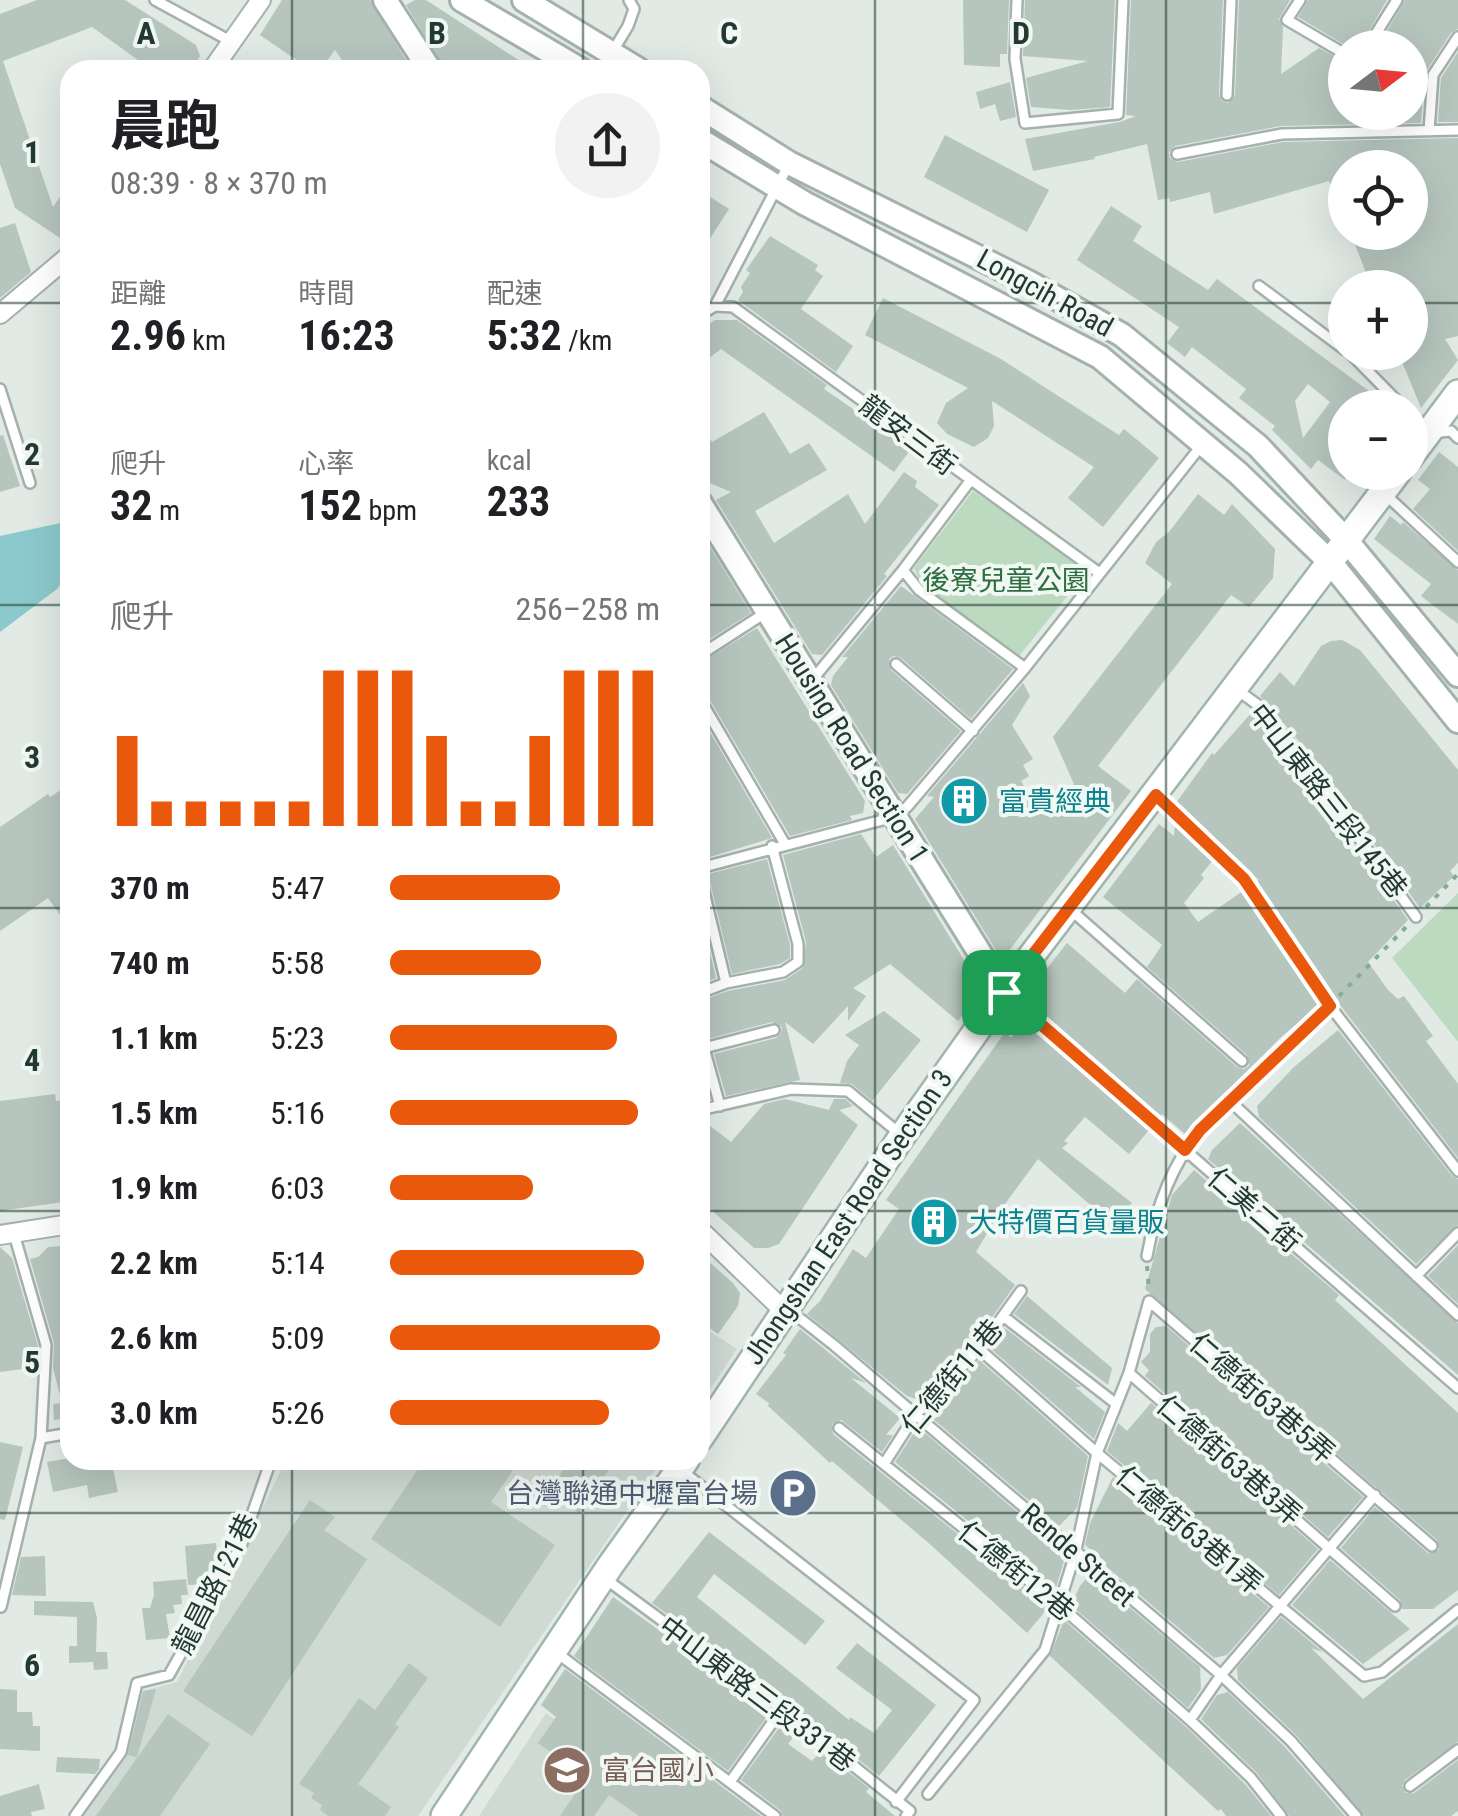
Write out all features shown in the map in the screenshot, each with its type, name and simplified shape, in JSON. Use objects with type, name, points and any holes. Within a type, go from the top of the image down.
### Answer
[{"type":"main road","points":[[1429,433],[1458,393]]},
{"type":"main road","name":"Jhongshan East Road Section 3","points":[[710,1423],[902,1136],[1004,992],[1385,490]]},
{"type":"main road","points":[[444,1816],[680,1470]]},
{"type":"street","points":[[219,60],[261,0]]},
{"type":"street","points":[[386,0],[424,60]]},
{"type":"street","points":[[462,0],[564,60]]},
{"type":"street","points":[[524,0],[623,60]]},
{"type":"street","name":"Longcih Road","points":[[710,114],[789,162],[1028,282],[1122,335],[1258,446],[1346,540],[1458,675]]},
{"type":"street","name":"Longcih Road","points":[[710,146],[777,186],[1100,358],[1203,444],[1330,564],[1458,721]]},
{"type":"street","points":[[0,314],[60,264]]},
{"type":"street","points":[[1010,312],[1028,282]]},
{"type":"street","name":"Housing Road Section 1","points":[[710,519],[1004,992]]},
{"type":"street","points":[[7,1234],[60,1226]]},
{"type":"street","points":[[710,1240],[784,1311]]},
{"type":"lane","points":[[155,0],[232,42]]},
{"type":"lane","points":[[612,53],[634,9],[629,0]]},
{"type":"lane","points":[[1017,0],[1015,60],[1025,123],[1118,114],[1123,0]]},
{"type":"lane","points":[[1227,94],[1231,0]]},
{"type":"lane","points":[[1300,0],[1287,20],[1328,44]]},
{"type":"lane","points":[[1378,30],[1397,0]]},
{"type":"lane","points":[[1429,131],[1433,75],[1458,37]]},
{"type":"lane","points":[[1177,154],[1282,134],[1458,130]]},
{"type":"lane","points":[[710,309],[789,162]]},
{"type":"lane","points":[[1260,286],[1328,337]]},
{"type":"lane","name":"龍安三街","points":[[715,306],[732,307],[1098,572]]},
{"type":"lane","points":[[1366,370],[1386,390]]},
{"type":"lane","points":[[0,389],[30,483]]},
{"type":"lane","points":[[1429,433],[1450,431],[1458,438]]},
{"type":"lane","points":[[710,868],[772,846],[894,817],[907,807],[1025,668],[1203,444]]},
{"type":"lane","points":[[811,682],[904,570],[970,481]]},
{"type":"lane","points":[[1398,490],[1458,562]]},
{"type":"lane","points":[[904,570],[919,590],[1025,668]]},
{"type":"lane","points":[[710,648],[767,611]]},
{"type":"lane","points":[[896,664],[973,731]]},
{"type":"lane","name":"中山東路三段145巷","points":[[1236,688],[1258,705],[1297,752],[1416,917]]},
{"type":"lane","points":[[710,716],[785,844]]},
{"type":"lane","points":[[1156,795],[1244,879],[1330,1006],[1458,1171]]},
{"type":"lane","points":[[710,989],[784,972],[798,962],[798,944],[772,846]]},
{"type":"lane","points":[[1069,908],[1242,1061]]},
{"type":"lane","points":[[710,915],[726,983]]},
{"type":"lane","name":"仁美二街","points":[[1004,992],[1458,1388]]},
{"type":"lane","points":[[1147,1256],[1154,1218],[1185,1150],[1230,1101],[1330,1006]]},
{"type":"lane","points":[[710,1046],[774,1030]]},
{"type":"lane","points":[[710,1074],[720,1106]]},
{"type":"lane","points":[[710,1108],[791,1089],[848,1091],[902,1136]]},
{"type":"lane","points":[[1230,1101],[1458,1315]]},
{"type":"lane","points":[[1416,1276],[1458,1232]]},
{"type":"lane","points":[[1,1607],[41,1438],[46,1345],[7,1234]]},
{"type":"lane","name":"仁德街11巷","points":[[884,1464],[916,1414],[978,1349],[1021,1291]]},
{"type":"lane","points":[[928,1794],[1045,1650],[1075,1554],[1097,1453],[1129,1373],[1149,1301]]},
{"type":"lane","name":"仁德街63巷5弄","points":[[1149,1301],[1432,1546]]},
{"type":"lane","name":"Rende Street","points":[[784,1311],[824,1338],[916,1414],[1220,1675],[1292,1740],[1356,1816]]},
{"type":"lane","points":[[1003,1316],[1115,1402]]},
{"type":"lane","name":"仁德街63巷1弄","points":[[978,1349],[1364,1676],[1382,1672],[1458,1610]]},
{"type":"lane","name":"仁德街63巷3弄","points":[[1129,1373],[1395,1606]]},
{"type":"lane","name":"仁德街12巷","points":[[839,1428],[1059,1605],[1252,1778],[1281,1816]]},
{"type":"lane","points":[[41,1438],[60,1435]]},
{"type":"lane","name":"龍昌路121巷","points":[[75,1816],[121,1752],[137,1683],[169,1676],[241,1546],[267,1470]]},
{"type":"lane","points":[[689,1470],[974,1700],[896,1802]]},
{"type":"lane","points":[[1190,1720],[1220,1675],[1375,1495]]},
{"type":"lane","name":"中山東路三段331巷","points":[[604,1578],[782,1709],[908,1814]]},
{"type":"lane","points":[[555,1651],[775,1816]]},
{"type":"lane","points":[[730,1782],[782,1709]]},
{"type":"lane","points":[[1410,1786],[1458,1750]]},
{"type":"path","points":[[1330,1006],[1458,874]]},
{"type":"path","points":[[1147,1256],[1149,1301]]},
{"type":"shaded area","points":[[710,1331],[737,1349],[710,1389]]},
{"type":"shaded area","points":[[281,1470],[655,1470],[418,1816],[84,1816],[126,1757],[143,1691],[177,1682]]},
{"type":"shaded area","name":"富台國小","points":[[546,1713],[688,1816],[479,1816]]},
{"type":"green space","name":"後寮兒童公園","points":[[973,491],[1090,568],[1015,661],[922,585],[914,568]]},
{"type":"green space","points":[[1458,893],[1458,1042],[1392,958]]},
{"type":"water","points":[[60,523],[60,585],[0,632],[0,536]]},
{"type":"building","points":[[37,0],[125,0],[196,45],[200,56],[197,60],[138,60],[92,27],[3,61],[53,207],[60,197],[60,238],[15,208],[0,164],[0,14]]},
{"type":"building","points":[[282,0],[370,0],[406,60],[342,60],[335,50],[328,60],[296,60],[260,35]]},
{"type":"building","points":[[426,0],[519,60],[439,60],[406,5]]},
{"type":"building","points":[[963,0],[1009,0],[1007,54],[1000,54],[1000,67],[964,65]]},
{"type":"building","points":[[1025,0],[1115,0],[1110,107],[1031,107],[1026,78],[1088,61],[1023,56]]},
{"type":"building","points":[[1131,0],[1223,0],[1219,95],[1228,103],[1235,95],[1239,0],[1290,0],[1279,19],[1283,27],[1281,74],[1319,48],[1328,53],[1328,125],[1281,126],[1175,146],[1169,152],[1170,158],[1178,162],[1283,142],[1458,138],[1458,336],[1445,339],[1458,360],[1428,399],[1428,390],[1414,390],[1405,370],[1428,370],[1428,270],[1365,270],[1357,250],[1428,250],[1428,150],[1328,150],[1328,181],[1214,214],[1210,192],[1170,202],[1169,198],[1158,200],[1147,144],[1033,171],[1025,139],[1136,116],[1126,115]]},
{"type":"building","points":[[1308,0],[1387,0],[1370,30],[1328,30],[1328,35],[1298,17]]},
{"type":"building","points":[[1405,0],[1458,0],[1458,29],[1451,33],[1428,68],[1428,30],[1388,30]]},
{"type":"building","points":[[1458,52],[1458,122],[1438,122],[1441,78]]},
{"type":"building","points":[[1010,82],[1016,117],[1000,121],[995,104],[980,109],[976,92]]},
{"type":"building","points":[[945,135],[1049,190],[1027,232],[924,177]]},
{"type":"building","points":[[710,197],[729,209],[710,238]]},
{"type":"building","points":[[1111,206],[1142,226],[1133,241],[1208,290],[1217,279],[1328,361],[1328,370],[1340,370],[1368,390],[1328,390],[1328,400],[1308,384],[1295,401],[1303,438],[1328,405],[1328,467],[1318,460],[1311,469],[1272,430],[1275,426],[1239,398],[1246,389],[1192,347],[1185,357],[1167,343],[1179,327],[1077,260]]},
{"type":"building","points":[[15,223],[31,272],[0,298],[0,228]]},
{"type":"building","points":[[770,236],[818,265],[815,270],[823,276],[801,309],[853,346],[836,372],[738,300],[750,273],[746,270]]},
{"type":"building","points":[[883,298],[1001,359],[1119,435],[1124,429],[1159,458],[1103,527],[1068,498],[1094,467],[992,401],[994,426],[988,438],[974,447],[947,434],[937,423],[946,403],[968,388],[865,335]]},
{"type":"building","points":[[737,320],[827,385],[824,389],[911,449],[894,472],[721,349],[710,357],[710,323]]},
{"type":"building","points":[[764,412],[790,454],[809,443],[827,470],[755,511],[774,543],[848,494],[865,524],[904,472],[917,481],[915,487],[939,505],[822,655],[812,654],[716,500],[731,492],[710,483],[710,439],[712,442]]},
{"type":"building","points":[[3,435],[20,486],[0,492],[0,436]]},
{"type":"building","points":[[1439,452],[1458,467],[1458,551],[1413,509],[1430,489],[1428,467]]},
{"type":"building","points":[[1198,494],[1224,515],[1232,504],[1275,549],[1273,578],[1249,607],[1231,595],[1098,766],[1131,791],[1005,956],[997,952],[915,819],[934,797],[927,796],[1023,683],[1030,696],[1012,725],[1033,759],[1023,765],[1029,776],[1021,781],[1036,807],[1074,784],[1053,737],[1172,584],[1145,563],[1156,542],[1169,532]]},
{"type":"building","points":[[1390,516],[1401,525],[1403,522],[1458,570],[1458,624],[1421,596],[1431,584],[1374,539]]},
{"type":"building","points":[[710,547],[751,613],[710,639]]},
{"type":"building","points":[[901,586],[1013,669],[971,719],[901,658],[889,659],[891,670],[961,731],[907,794],[898,793],[831,685],[848,657],[842,657]]},
{"type":"building","points":[[757,628],[865,801],[863,813],[850,816],[852,820],[790,836],[710,700],[710,657]]},
{"type":"building","points":[[1342,640],[1360,650],[1458,770],[1458,863],[1450,871],[1454,876],[1420,908],[1304,747],[1260,696],[1280,672],[1294,686],[1321,646]]},
{"type":"building","points":[[1253,711],[1291,757],[1408,920],[1368,962],[1388,990],[1398,999],[1404,996],[1433,1036],[1426,1041],[1458,1084],[1458,1158],[1337,1001],[1256,882],[1259,880],[1176,803],[1212,753]]},
{"type":"building","points":[[710,732],[772,838],[710,857]]},
{"type":"building","points":[[60,790],[60,915],[48,898],[0,931],[0,827],[48,794],[50,797]]},
{"type":"building","points":[[1159,824],[1174,836],[1175,824],[1213,860],[1184,903],[1198,922],[1243,891],[1319,1005],[1280,1038],[1185,1134],[1162,1114],[1160,1117],[1037,1010],[1039,1007],[1026,995],[1067,943],[1125,993],[1137,979],[1237,1067],[1249,1066],[1247,1055],[1147,967],[1162,945],[1103,897]]},
{"type":"building","points":[[861,834],[876,857],[893,845],[982,989],[958,1021],[890,964],[853,988],[866,996],[848,1021],[848,1006],[813,1044],[785,1022],[800,1080],[726,1096],[714,1054],[776,1038],[782,1027],[772,1022],[710,1038],[710,997],[785,980],[803,968],[806,942],[783,855]]},
{"type":"building","points":[[767,859],[790,958],[780,964],[732,974],[710,873]]},
{"type":"building","points":[[710,952],[716,978],[710,980]]},
{"type":"building","points":[[884,1011],[921,1040],[872,1101],[852,1084],[840,1083],[847,1061],[859,1045],[845,1035]]},
{"type":"building","points":[[1025,1022],[1149,1130],[1129,1154],[1085,1117],[1062,1148],[1132,1203],[1113,1225],[1038,1159],[976,1252],[1015,1285],[973,1344],[916,1399],[907,1396],[807,1314],[820,1301],[853,1249],[866,1258],[899,1209],[886,1200],[1005,1032],[1011,1038]]},
{"type":"building","points":[[1338,1030],[1458,1179],[1458,1225],[1416,1264],[1259,1117],[1257,1106],[1294,1067]]},
{"type":"building","points":[[55,1094],[56,1101],[60,1100],[60,1202],[0,1211],[0,1101]]},
{"type":"building","points":[[785,1099],[829,1110],[834,1099],[845,1099],[853,1106],[839,1110],[858,1125],[779,1244],[754,1248],[710,1209],[710,1126],[731,1142],[764,1104]]},
{"type":"building","points":[[1240,1123],[1458,1323],[1458,1375],[1208,1159]]},
{"type":"building","points":[[1194,1170],[1339,1295],[1335,1300],[1458,1413],[1458,1590],[1433,1609],[1402,1609],[1400,1600],[1341,1548],[1375,1507],[1428,1553],[1439,1550],[1437,1540],[1145,1289],[1172,1195]]},
{"type":"building","points":[[1458,1245],[1458,1304],[1428,1276]]},
{"type":"building","points":[[60,1246],[60,1395],[53,1368],[54,1343],[30,1259],[48,1247]]},
{"type":"building","points":[[0,1247],[12,1258],[38,1346],[37,1367],[0,1372]]},
{"type":"building","points":[[710,1263],[740,1293],[738,1306],[718,1334],[710,1329]]},
{"type":"building","points":[[1027,1296],[1112,1368],[1108,1385],[1014,1314]]},
{"type":"building","points":[[1166,1326],[1363,1497],[1328,1537],[1145,1376],[1149,1370],[1141,1362],[1150,1352],[1150,1334],[1156,1327]]},
{"type":"building","points":[[1005,1328],[1081,1387],[1075,1387],[1105,1412],[1094,1439],[990,1348]]},
{"type":"building","points":[[800,1329],[866,1383],[851,1378],[900,1418],[886,1435],[893,1435],[882,1452],[841,1420],[832,1424],[833,1434],[1049,1607],[1027,1633],[756,1394]]},
{"type":"building","points":[[979,1360],[1088,1456],[1077,1508],[1059,1526],[932,1418],[933,1408]]},
{"type":"building","points":[[60,1403],[60,1419],[54,1420],[53,1404]]},
{"type":"building","points":[[1151,1403],[1318,1549],[1279,1595],[1107,1451],[1118,1423],[1127,1431]]},
{"type":"building","points":[[925,1433],[1066,1554],[1055,1591],[895,1462],[913,1434]]},
{"type":"building","points":[[0,1442],[23,1447],[5,1520],[0,1519]]},
{"type":"building","points":[[60,1460],[60,1470],[113,1470],[118,1492],[89,1498],[87,1485],[53,1492],[47,1462]]},
{"type":"building","points":[[417,1470],[513,1470],[491,1502],[555,1545],[500,1627],[371,1539]]},
{"type":"building","points":[[563,1470],[609,1470],[579,1513],[548,1491]]},
{"type":"building","points":[[1113,1477],[1269,1607],[1227,1655],[1214,1658],[1085,1545],[1090,1523]]},
{"type":"building","points":[[310,1500],[335,1517],[324,1530],[367,1559],[252,1736],[183,1691]]},
{"type":"building","points":[[709,1532],[825,1621],[805,1645],[714,1574],[697,1597],[849,1720],[850,1717],[874,1733],[892,1710],[836,1668],[857,1643],[936,1705],[879,1776],[787,1702],[652,1603]]},
{"type":"building","points":[[216,1543],[215,1576],[205,1577],[205,1584],[188,1585],[185,1546]]},
{"type":"building","points":[[45,1556],[46,1596],[12,1595],[21,1557]]},
{"type":"building","points":[[1330,1560],[1410,1629],[1363,1664],[1292,1605]]},
{"type":"building","points":[[1090,1574],[1200,1667],[1201,1689],[1188,1708],[1071,1605]]},
{"type":"building","points":[[186,1579],[188,1595],[181,1595],[182,1604],[173,1605],[175,1613],[166,1614],[170,1638],[146,1640],[142,1608],[150,1608],[153,1582]]},
{"type":"building","points":[[613,1597],[771,1711],[728,1771],[574,1656]]},
{"type":"building","points":[[34,1601],[93,1602],[97,1618],[96,1652],[107,1652],[108,1669],[94,1670],[93,1662],[69,1663],[69,1646],[77,1646],[77,1617],[34,1615]]},
{"type":"building","points":[[1281,1617],[1323,1652],[1311,1648],[1363,1699],[1458,1624],[1458,1742],[1402,1786],[1406,1793],[1414,1793],[1458,1760],[1458,1811],[1451,1816],[1364,1816],[1297,1736],[1238,1680],[1237,1668]]},
{"type":"building","points":[[1064,1620],[1185,1726],[1245,1784],[1271,1816],[1226,1816],[1221,1809],[1218,1811],[1050,1656]]},
{"type":"building","points":[[409,1663],[428,1678],[358,1784],[391,1807],[385,1816],[328,1816],[320,1810],[322,1805],[311,1798],[314,1793],[299,1784],[359,1698],[375,1710]]},
{"type":"building","points":[[565,1669],[761,1816],[639,1816],[609,1795],[594,1816],[560,1816],[586,1778],[538,1743],[556,1717],[541,1705]]},
{"type":"building","points":[[0,1689],[17,1690],[17,1712],[32,1712],[33,1726],[40,1726],[40,1751],[0,1749]]},
{"type":"building","points":[[156,1689],[137,1757],[128,1755],[143,1691]]},
{"type":"building","points":[[1228,1692],[1285,1747],[1345,1816],[1289,1816],[1257,1773],[1201,1719],[1217,1695]]},
{"type":"building","points":[[168,1714],[210,1744],[160,1816],[96,1816]]},
{"type":"building","points":[[784,1721],[797,1732],[788,1744],[812,1761],[821,1751],[869,1788],[866,1792],[895,1816],[783,1816],[741,1780]]},
{"type":"building","points":[[57,1757],[100,1759],[99,1769],[95,1774],[56,1772]]},
{"type":"building","points":[[39,1784],[45,1809],[31,1812],[32,1816],[0,1816],[0,1796]]},
{"type":"place","name":"富貴經典","points":[[964,801]]},
{"type":"place","name":"大特價百貨量販","points":[[934,1222]]},
{"type":"place","name":"台灣聯通中壢富台場","points":[[793,1493]]},
{"type":"place","name":"富台國小","points":[[567,1770]]},
{"type":"route","points":[[1156,795],[1244,879],[1330,1006],[1200,1130],[1185,1150],[1004,992],[1156,795]]}]
